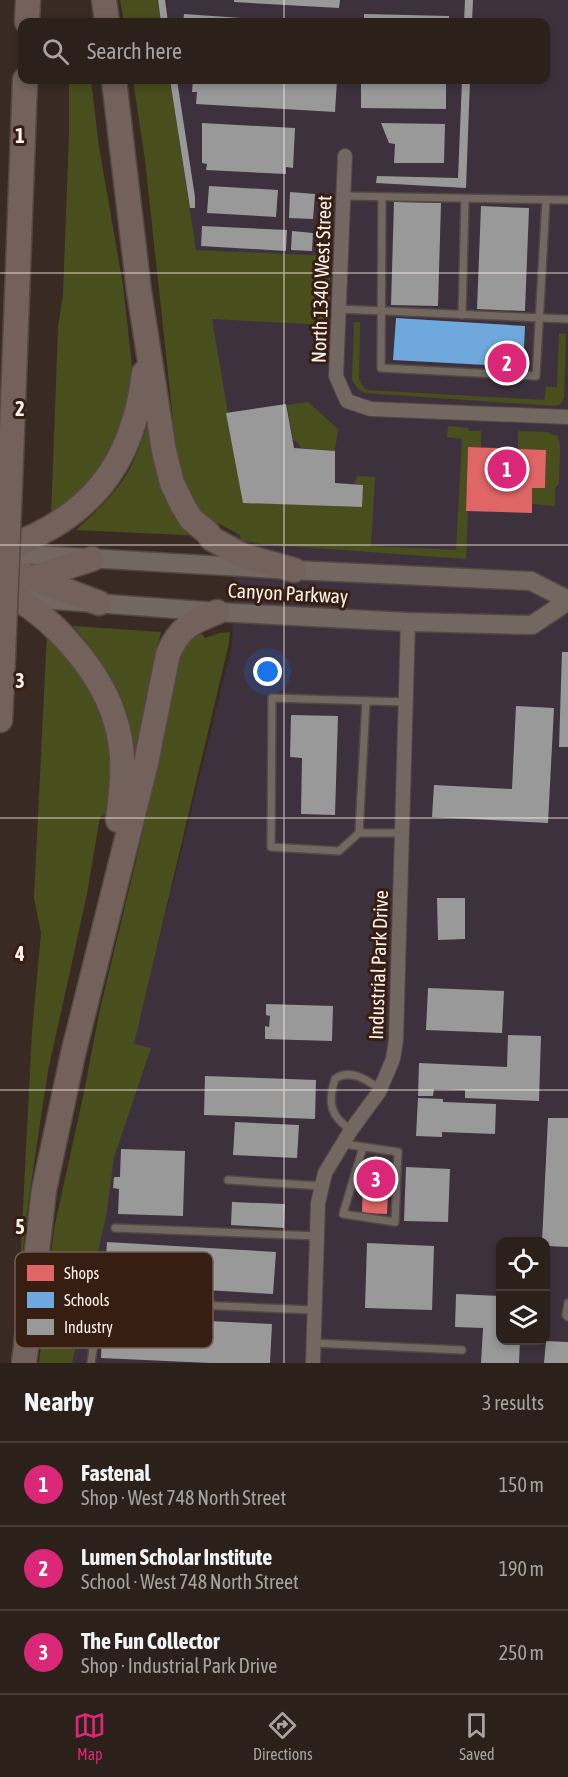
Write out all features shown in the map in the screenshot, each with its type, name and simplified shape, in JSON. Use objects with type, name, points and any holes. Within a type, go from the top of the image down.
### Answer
[{"type":"highway","points":[[27,18],[28,0]]},
{"type":"highway","points":[[104,0],[106,18]]},
{"type":"highway","points":[[0,720],[25,84]]},
{"type":"highway","points":[[114,84],[139,291],[164,452],[172,483],[191,519],[212,538],[244,556],[294,570]]},
{"type":"highway","points":[[0,551],[23,542],[81,508],[102,484],[124,448],[136,416],[144,372],[139,291]]},
{"type":"highway","points":[[92,559],[32,578],[4,592],[61,634],[86,664],[108,702],[116,723],[121,748],[123,778],[102,932]]},
{"type":"highway","points":[[0,566],[99,603]]},
{"type":"highway","points":[[37,1252],[44,1191],[73,1054],[146,763],[168,654],[179,633],[187,625],[217,612]]},
{"type":"highway","points":[[24,1363],[26,1348]]},
{"type":"main road","name":"Canyon Parkway","points":[[0,551],[92,559],[531,581],[568,601],[532,624],[217,612],[99,603],[4,592]]},
{"type":"street","name":"North 1340 West Street","points":[[345,156],[336,376],[347,401],[371,409],[568,417]]},
{"type":"street","name":"Industrial Park Drive","points":[[313,1363],[318,1203],[325,1173],[351,1130],[380,1089],[393,1059],[396,1040],[408,621]]},
{"type":"lane","points":[[344,196],[568,200]]},
{"type":"lane","points":[[382,197],[381,368],[536,376],[546,200]]},
{"type":"lane","points":[[462,315],[465,199]]},
{"type":"lane","points":[[339,309],[568,319]]},
{"type":"lane","points":[[403,833],[359,833],[339,851],[271,847],[272,698],[406,702]]},
{"type":"lane","points":[[359,833],[366,701]]},
{"type":"lane","points":[[351,1130],[341,1124],[333,1114],[332,1099],[335,1079],[345,1075],[360,1076],[380,1089]]},
{"type":"lane","points":[[344,1144],[398,1152],[395,1222],[343,1214],[363,1147]]},
{"type":"lane","points":[[228,1180],[322,1186]]},
{"type":"lane","points":[[115,1228],[317,1236]]},
{"type":"lane","points":[[568,1303],[566,1315],[568,1317]]},
{"type":"lane","points":[[213,1306],[314,1310]]},
{"type":"lane","points":[[314,1343],[462,1350]]},
{"type":"lane","points":[[91,1363],[93,1348]]},
{"type":"shaded area","points":[[150,0],[568,0],[568,1363],[54,1363],[58,1348],[213,1348],[213,1252],[82,1252],[232,647],[236,515],[165,84],[550,84],[550,18],[153,18]]},
{"type":"green space","points":[[120,0],[157,0],[160,18],[123,18]]},
{"type":"green space","points":[[69,84],[91,84],[99,147],[123,285],[132,366],[129,396],[114,444],[89,484],[51,518],[58,327],[63,295]]},
{"type":"green space","points":[[134,84],[171,84],[196,250],[331,256],[329,325],[212,319],[243,502],[361,507],[363,485],[355,484],[357,476],[375,477],[371,546],[456,550],[462,439],[447,437],[448,426],[481,431],[481,447],[468,447],[466,559],[260,544],[241,540],[240,535],[214,521],[211,524],[197,509],[185,485],[177,457],[145,160]]},
{"type":"green space","points":[[354,322],[360,322],[359,380],[366,390],[544,400],[546,387],[557,387],[559,333],[566,334],[564,398],[560,404],[555,406],[365,393],[358,389],[352,380]]},
{"type":"green space","points":[[308,402],[338,429],[335,451],[301,448],[293,440],[287,405]]},
{"type":"green space","points":[[150,420],[204,536],[76,530],[123,480],[134,460]]},
{"type":"green space","points":[[518,431],[547,432],[558,436],[560,444],[559,484],[555,488],[555,506],[532,504],[532,488],[545,488],[546,450],[518,449]]},
{"type":"green space","points":[[73,626],[161,632],[137,750],[134,750],[127,713],[117,689],[97,656]]},
{"type":"green space","points":[[47,632],[79,671],[97,706],[108,740],[111,776],[107,814],[100,817],[87,894],[48,1071],[23,1252],[21,1252],[32,1032],[41,933],[34,898]]},
{"type":"green space","points":[[230,632],[229,643],[134,1044],[151,1048],[114,1157],[106,1217],[98,1252],[51,1252],[54,1229],[100,1009],[137,857],[181,655],[189,642],[201,633],[205,638]]},
{"type":"green space","points":[[41,1348],[75,1348],[72,1363],[39,1363]]},
{"type":"building: Shops","points":[[468,447],[546,450],[545,488],[532,488],[532,513],[466,511]]},
{"type":"building: Shops","points":[[363,1170],[389,1171],[387,1214],[362,1213]]},
{"type":"building: Schools","points":[[396,318],[525,326],[523,367],[393,360]]},
{"type":"building: Industry","points":[[158,0],[165,0],[167,18],[160,18]]},
{"type":"building: Industry","points":[[234,0],[340,0],[339,8],[234,2]]},
{"type":"building: Industry","points":[[465,0],[473,0],[472,18],[464,18]]},
{"type":"building: Industry","points":[[184,14],[243,18],[184,18]]},
{"type":"building: Industry","points":[[364,14],[449,16],[449,18],[364,18]]},
{"type":"building: Industry","points":[[171,84],[178,84],[195,197],[195,208],[190,208]]},
{"type":"building: Industry","points":[[193,84],[337,84],[335,112],[196,104],[197,92],[192,92]]},
{"type":"building: Industry","points":[[361,84],[446,84],[446,109],[361,108]]},
{"type":"building: Industry","points":[[462,84],[470,84],[466,188],[376,183],[377,176],[458,178]]},
{"type":"building: Industry","points":[[202,123],[295,128],[293,168],[286,167],[286,174],[206,170],[207,164],[202,163]]},
{"type":"building: Industry","points":[[381,123],[445,124],[444,163],[394,163],[395,144],[389,143]]},
{"type":"building: Industry","points":[[209,186],[278,190],[276,217],[207,213]]},
{"type":"building: Industry","points":[[290,192],[315,194],[313,219],[289,218]]},
{"type":"building: Industry","points":[[394,202],[441,203],[438,306],[391,305]]},
{"type":"building: Industry","points":[[481,206],[529,208],[525,311],[477,309]]},
{"type":"building: Industry","points":[[202,226],[287,230],[286,251],[201,246]]},
{"type":"building: Industry","points":[[292,231],[313,233],[312,251],[291,250]]},
{"type":"building: Industry","points":[[286,404],[294,448],[335,451],[335,483],[363,485],[362,507],[243,503],[226,413]]},
{"type":"building: Industry","points":[[562,652],[568,652],[568,747],[559,747]]},
{"type":"building: Industry","points":[[516,706],[554,708],[548,823],[432,817],[434,785],[512,789]]},
{"type":"building: Industry","points":[[291,715],[338,716],[335,815],[301,814],[302,758],[290,757]]},
{"type":"building: Industry","points":[[437,898],[465,898],[465,939],[438,940]]},
{"type":"building: Industry","points":[[428,988],[504,991],[502,1033],[426,1030]]},
{"type":"building: Industry","points":[[266,1004],[333,1006],[332,1041],[265,1039],[265,1026],[269,1027],[270,1016],[266,1015]]},
{"type":"building: Industry","points":[[508,1035],[541,1036],[539,1101],[465,1098],[465,1090],[434,1089],[433,1096],[418,1096],[419,1063],[507,1067]]},
{"type":"building: Industry","points":[[205,1076],[316,1080],[315,1119],[204,1115]]},
{"type":"building: Industry","points":[[418,1098],[443,1099],[443,1102],[496,1104],[495,1134],[442,1132],[442,1137],[416,1136]]},
{"type":"building: Industry","points":[[548,1118],[568,1118],[568,1247],[550,1246],[550,1237],[542,1237]]},
{"type":"building: Industry","points":[[235,1122],[299,1125],[297,1158],[233,1155]]},
{"type":"building: Industry","points":[[121,1149],[185,1151],[183,1216],[118,1214],[119,1189],[113,1188],[114,1177],[120,1177]]},
{"type":"building: Industry","points":[[406,1167],[450,1169],[448,1222],[404,1221]]},
{"type":"building: Industry","points":[[232,1202],[285,1204],[284,1228],[231,1225]]},
{"type":"building: Industry","points":[[107,1242],[276,1252],[273,1294],[213,1290],[213,1252],[106,1252]]},
{"type":"building: Industry","points":[[367,1243],[434,1246],[432,1310],[365,1308]]},
{"type":"building: Industry","points":[[456,1294],[496,1296],[496,1345],[520,1345],[519,1363],[481,1363],[483,1328],[455,1327]]},
{"type":"building: Industry","points":[[213,1321],[272,1324],[270,1363],[101,1358],[101,1348],[213,1348]]},
{"type":"building: Industry","points":[[550,1341],[568,1342],[568,1363],[544,1363],[546,1345],[550,1345]]},
{"type":"place","name":"Lumen Scholar Institute","points":[[507,363]]},
{"type":"place","name":"Fastenal","points":[[507,469]]},
{"type":"place","name":"The Fun Collector","points":[[376,1179]]}]
